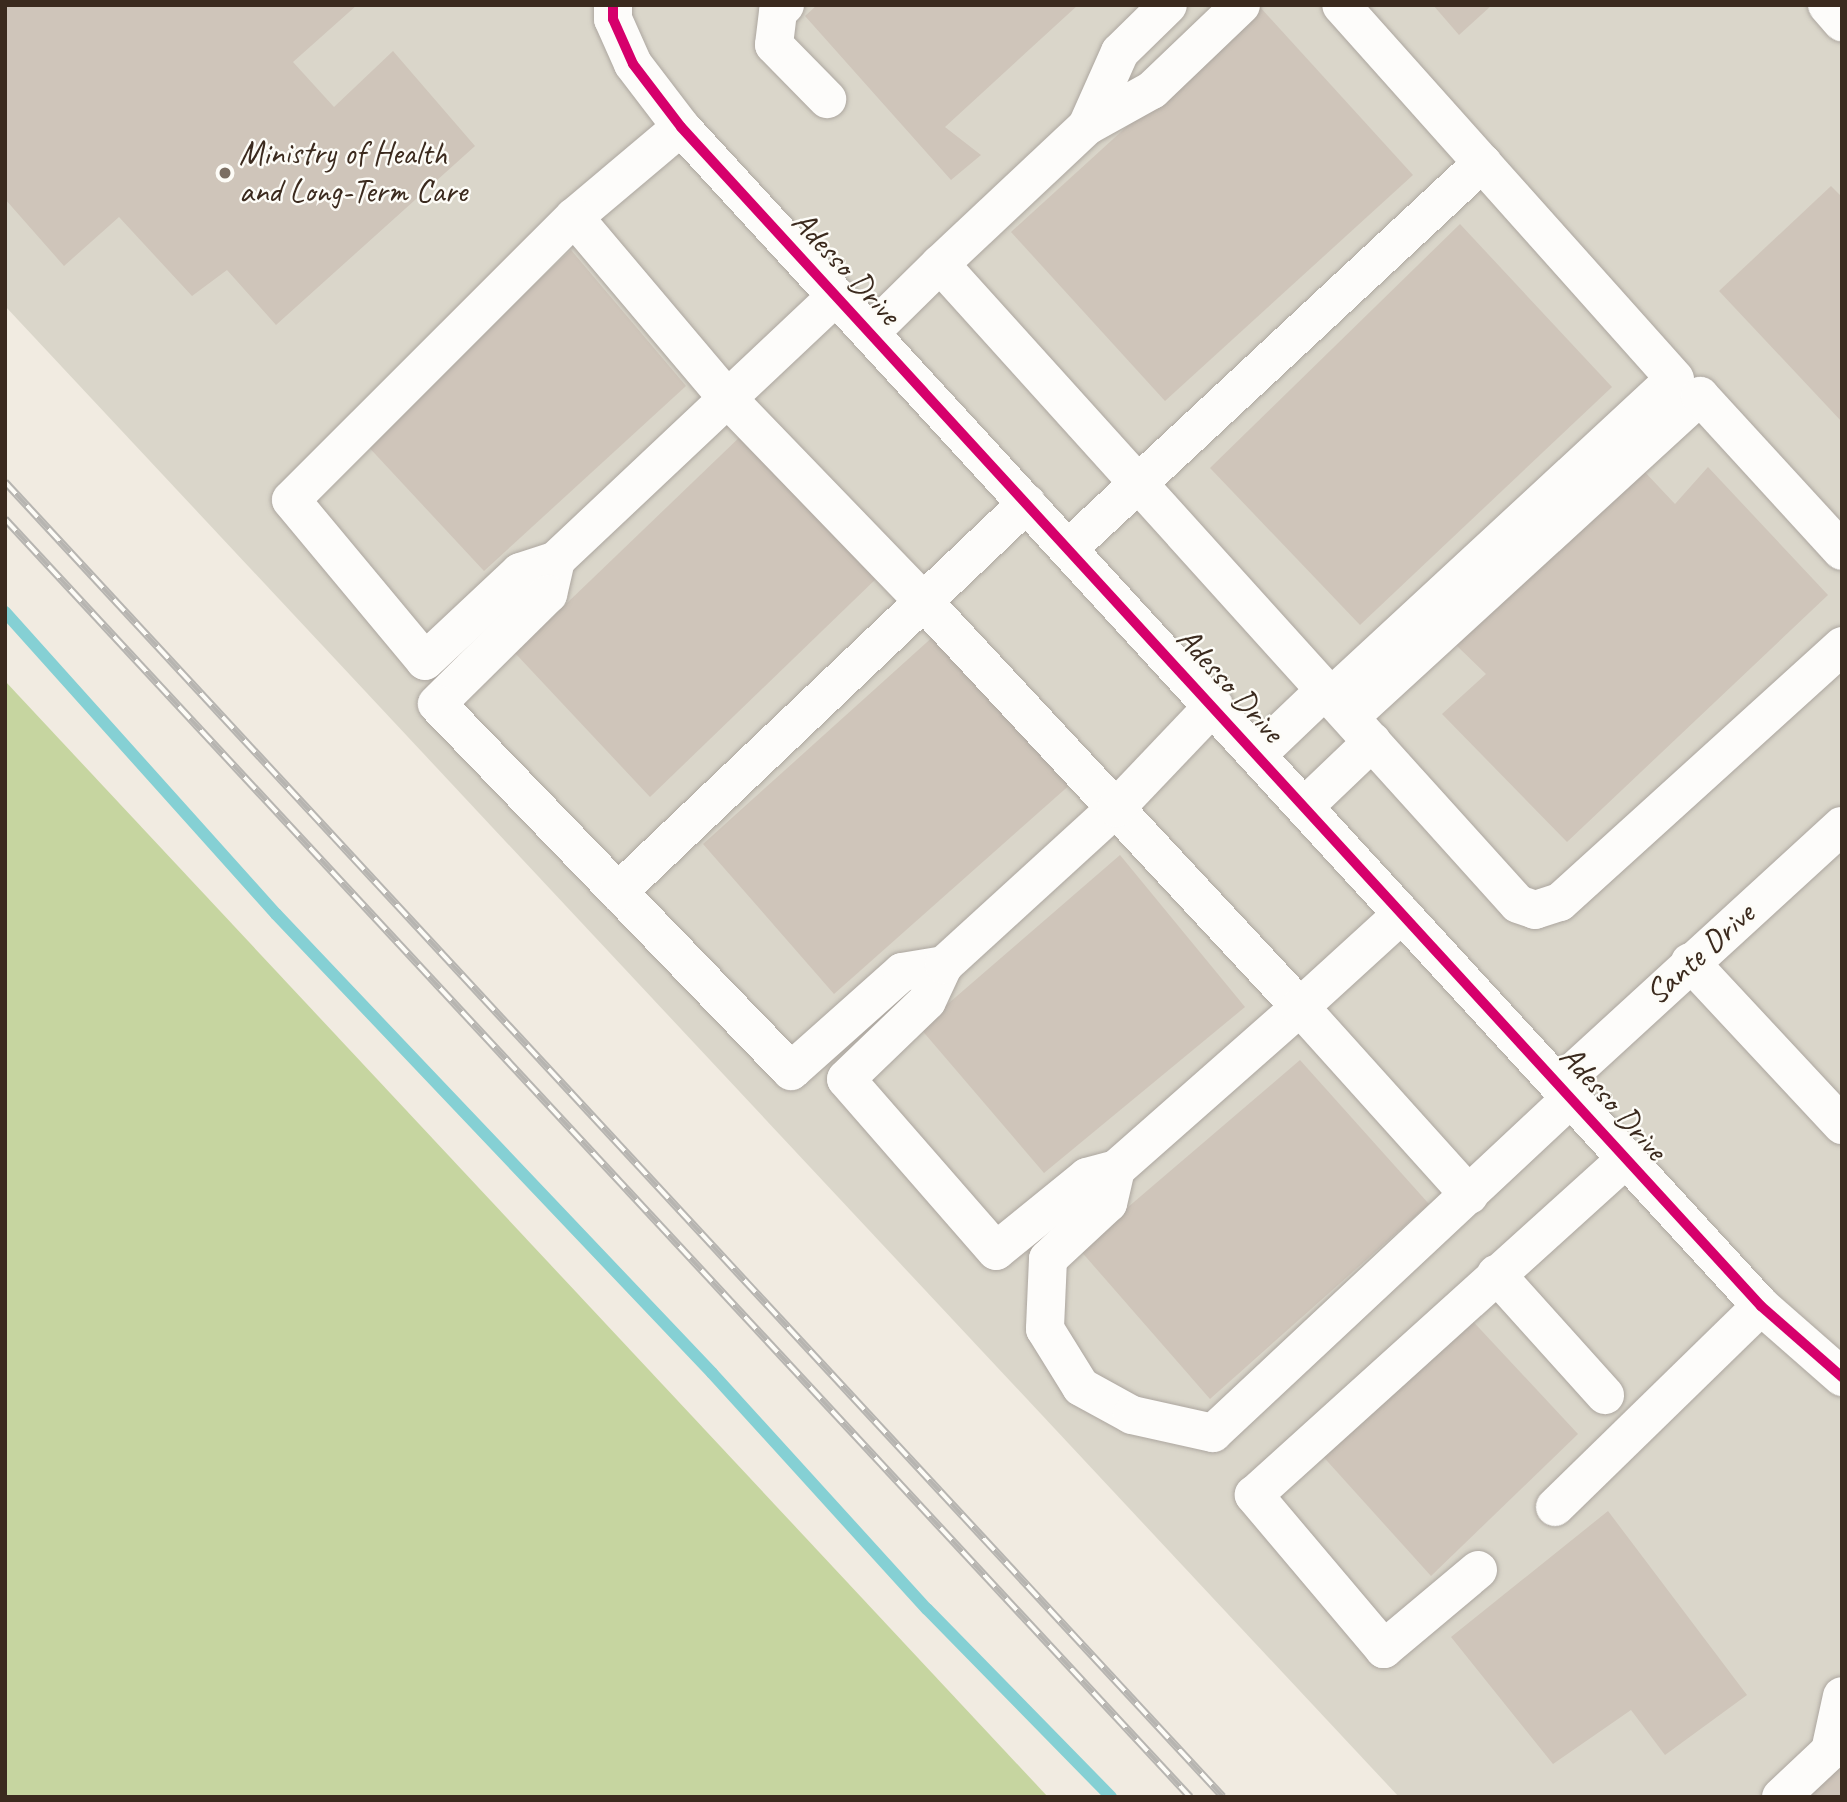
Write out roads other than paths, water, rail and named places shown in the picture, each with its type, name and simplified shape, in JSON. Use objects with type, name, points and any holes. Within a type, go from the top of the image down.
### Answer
[{"type":"street","name":"Adesso Drive","points":[[613,5],[613,19],[633,64],[681,127],[1214,705],[1761,1306],[1842,1377]]},
{"type":"street","points":[[785,5],[778,12],[774,45],[827,99]]},
{"type":"street","points":[[1087,126],[1121,52],[1168,5]]},
{"type":"street","points":[[870,332],[1087,126],[1152,90],[1241,5]]},
{"type":"street","points":[[1305,806],[1344,712],[1675,379],[1341,5]]},
{"type":"street","points":[[1827,5],[1842,22]]},
{"type":"street","points":[[681,127],[574,217],[291,500],[425,661],[520,572],[556,560],[836,296]]},
{"type":"street","points":[[1069,548],[1482,163]]},
{"type":"street","points":[[574,217],[727,399],[923,601],[1116,808],[1469,1195]]},
{"type":"street","points":[[940,264],[1518,904],[1547,909],[1571,893],[1842,646]]},
{"type":"street","points":[[1258,754],[1344,712],[1700,396],[1842,551]]},
{"type":"street","points":[[618,892],[1027,503]]},
{"type":"street","points":[[556,560],[548,594],[437,704],[791,1070],[901,972],[944,965]]},
{"type":"street","points":[[1214,705],[1116,808],[944,965],[928,1001],[846,1079],[996,1251],[1087,1177],[1116,1169],[1402,914]]},
{"type":"street","name":"Sante Drive","points":[[1116,1169],[1108,1203],[1048,1259],[1045,1329],[1081,1388],[1132,1415],[1213,1433],[1469,1195],[1690,962],[1842,826]]},
{"type":"street","points":[[1690,962],[1842,1125]]},
{"type":"street","points":[[1478,1570],[1384,1649],[1254,1495],[1626,1158]]},
{"type":"street","points":[[1496,1274],[1605,1395]]},
{"type":"street","points":[[1555,1507],[1761,1306]]},
{"type":"street","points":[[1781,1797],[1830,1751],[1842,1696]]},
{"type":"waterway","points":[[5,612],[276,914],[712,1373],[927,1609],[1111,1797]]},
{"type":"railway","points":[[5,482],[1223,1797]]},
{"type":"railway","points":[[5,519],[1190,1797]]},
{"type":"place","name":"Ministry of Health and Long-Term Care","points":[[225,173]]}]
